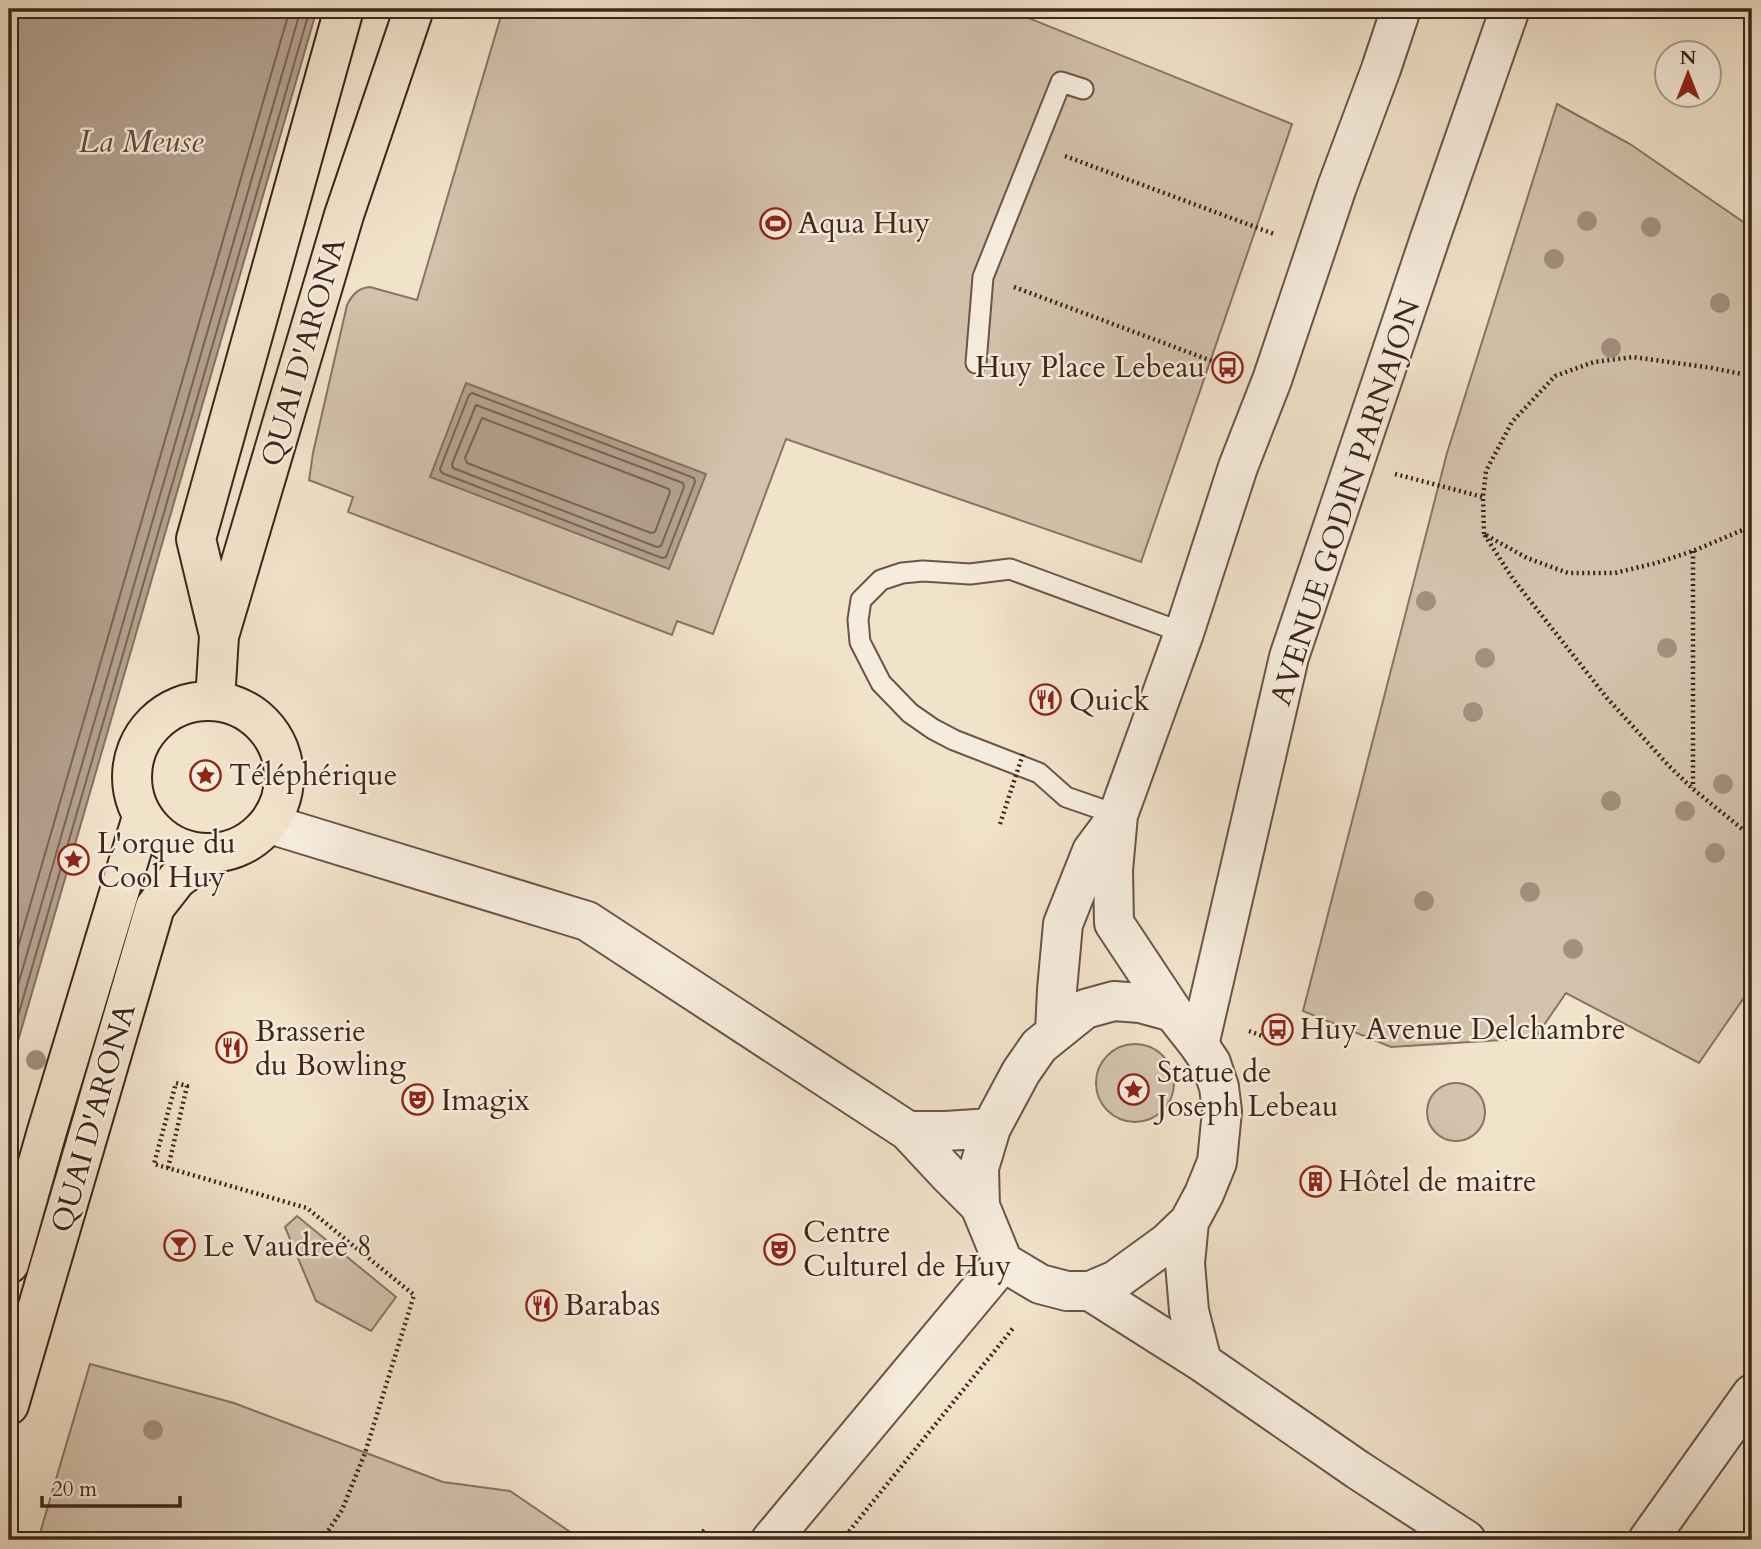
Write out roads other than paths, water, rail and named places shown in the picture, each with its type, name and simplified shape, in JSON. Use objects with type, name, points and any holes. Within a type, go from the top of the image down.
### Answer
[{"type":"main road","points":[[219,636],[196,539],[344,9]]},
{"type":"main road","name":"QUAI D'ARONA","points":[[215,701],[219,636],[344,215],[414,9]]},
{"type":"main road","points":[[215,701],[246,710],[271,732],[283,762],[283,794],[270,824],[254,839],[234,849],[212,854],[185,850],[161,838],[142,817],[134,795],[132,770],[138,747],[150,727],[169,712],[191,702],[215,701]]},
{"type":"main road","name":"QUAI D'ARONA","points":[[9,1264],[142,817]]},
{"type":"main road","name":"QUAI D'ARONA","points":[[9,1405],[155,907],[177,879],[212,854]]},
{"type":"street","points":[[1173,1012],[1140,1003],[1114,1001],[1085,1009],[1039,1046],[1021,1072],[991,1128],[979,1168],[980,1206],[1003,1262],[1040,1284],[1067,1291],[1090,1291],[1116,1280],[1167,1243],[1189,1222],[1217,1162],[1222,1111],[1219,1087],[1211,1063],[1173,1012],[1114,923],[1113,870],[1118,815],[1401,9]]},
{"type":"street","name":"AVENUE GODIN PARNAJON","points":[[1199,1045],[1289,657],[1510,9]]},
{"type":"street","points":[[1055,1032],[1063,924],[1092,851],[1118,815]]},
{"type":"street","points":[[270,824],[587,921],[908,1130],[980,1206]]},
{"type":"street","points":[[908,1130],[991,1128]]},
{"type":"street","points":[[1189,1222],[1185,1264],[1187,1287],[1191,1321],[1202,1362]]},
{"type":"street","points":[[771,1540],[1003,1262]]},
{"type":"street","points":[[1090,1291],[1202,1362],[1358,1470],[1466,1540]]},
{"type":"street","points":[[1648,1540],[1752,1394]]},
{"type":"lane","points":[[976,363],[983,276],[1061,82],[1083,89]]},
{"type":"lane","points":[[1118,815],[1066,797],[1039,773],[954,740],[910,713],[881,683],[860,642],[858,620],[861,600],[881,580],[902,573],[923,571],[970,574],[1010,569],[1184,633]]},
{"type":"water","name":"La Meuse","points":[[9,9],[317,9],[9,1072]]},
{"type":"water","points":[[466,383],[706,474],[669,569],[430,477]]},
{"type":"place","name":"Aqua Huy","points":[[775,223]]},
{"type":"place","name":"Huy Place Lebeau","points":[[1228,367]]},
{"type":"place","name":"Quick","points":[[1046,700]]},
{"type":"place","name":"Téléphérique","points":[[206,775]]},
{"type":"place","name":"L'orque du Cool Huy","points":[[74,860]]},
{"type":"place","name":"Huy Avenue Delchambre","points":[[1277,1029]]},
{"type":"place","name":"Brasserie du Bowling","points":[[232,1048]]},
{"type":"place","name":"Statue de Joseph Lebeau","points":[[1134,1089]]},
{"type":"place","name":"Imagix","points":[[418,1100]]},
{"type":"place","name":"Hôtel de maitre","points":[[1315,1181]]},
{"type":"place","name":"Le Vaudree 8","points":[[180,1246]]},
{"type":"place","name":"Centre Culturel de Huy","points":[[780,1249]]},
{"type":"place","name":"Barabas","points":[[541,1305]]}]
